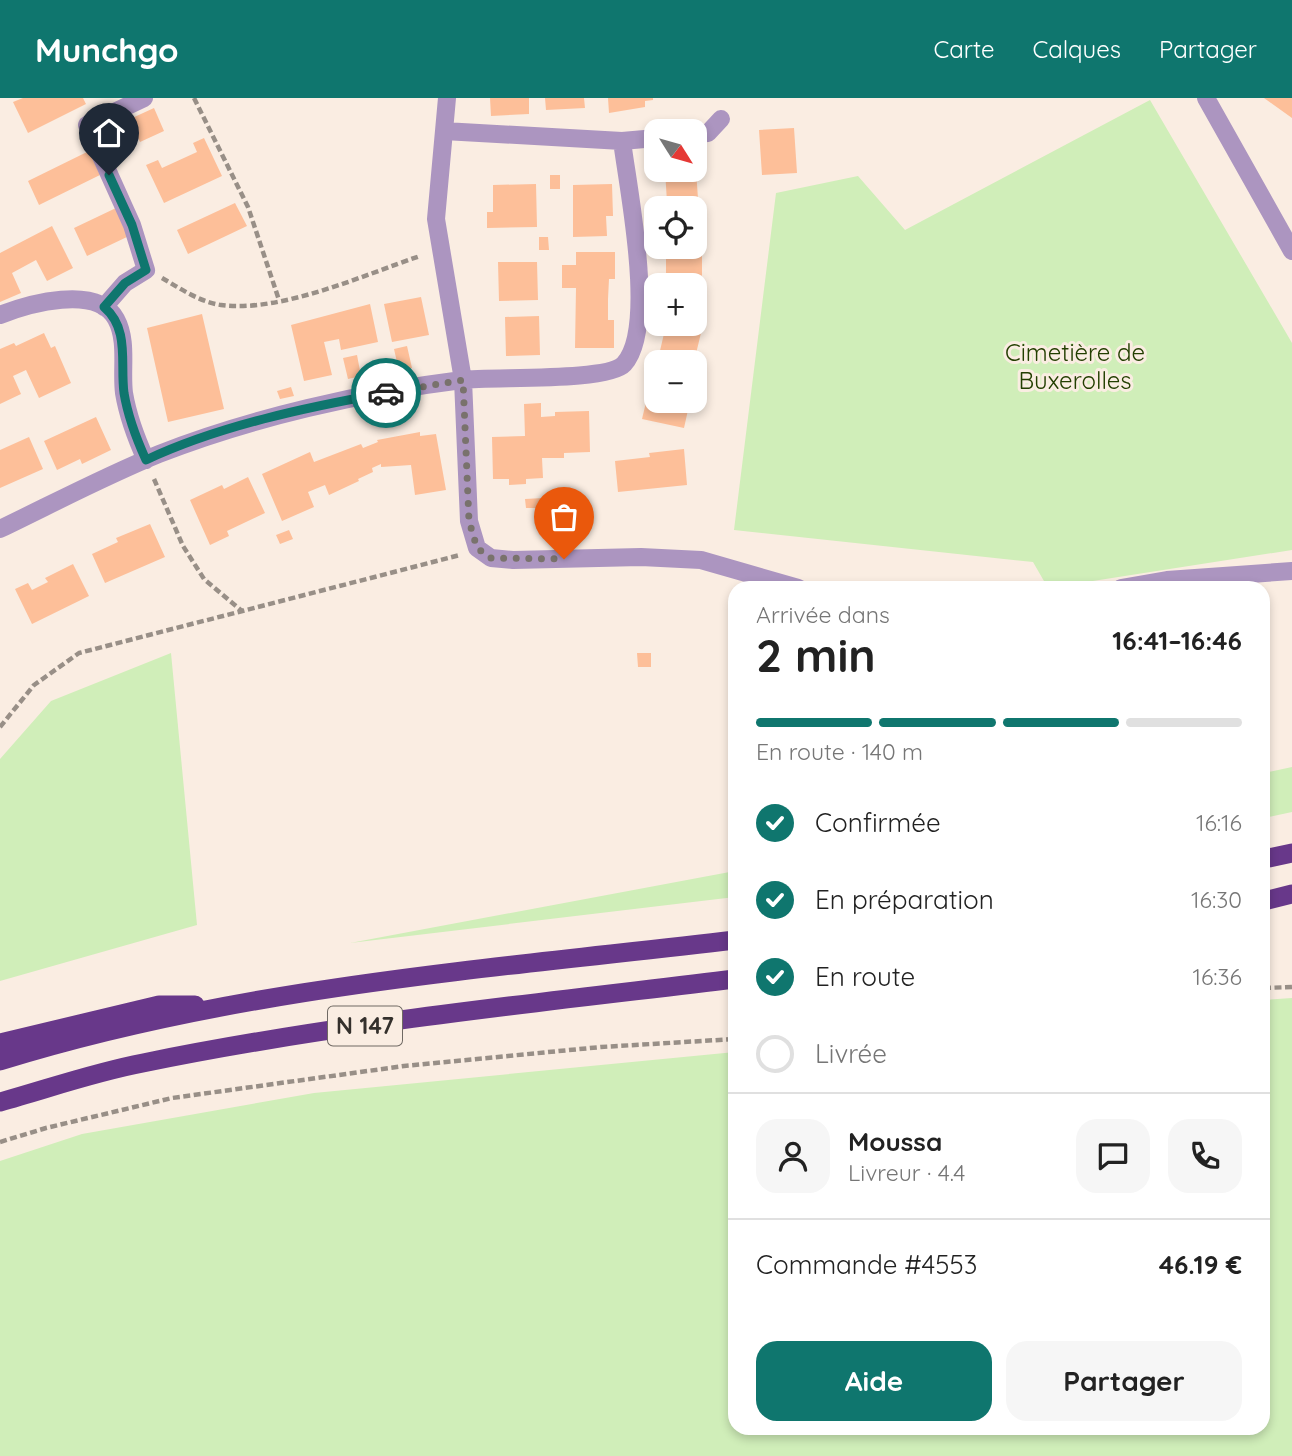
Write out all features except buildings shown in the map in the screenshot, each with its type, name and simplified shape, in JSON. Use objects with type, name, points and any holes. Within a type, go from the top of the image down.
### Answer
[{"type":"highway","points":[[1270,858],[1292,853]]},
{"type":"highway","points":[[1270,900],[1292,894]]},
{"type":"highway","name":"N 147","points":[[0,1062],[224,1005],[520,964],[728,941]]},
{"type":"highway","name":"N 147","points":[[0,1102],[141,1063],[290,1037],[520,1003],[728,980]]},
{"type":"highway","points":[[0,1043],[159,1005],[224,1005]]},
{"type":"street","points":[[104,307],[125,283],[146,270],[132,225],[87,125],[144,98]]},
{"type":"street","points":[[447,98],[436,219],[439,250],[463,380],[469,521],[477,548],[491,558],[513,560],[640,557],[701,561],[773,581]]},
{"type":"street","points":[[1206,98],[1292,251]]},
{"type":"street","points":[[707,133],[721,119]]},
{"type":"street","points":[[444,131],[622,141],[644,139]]},
{"type":"street","points":[[0,529],[146,460],[214,434],[338,402],[463,380],[600,374],[623,366],[635,346],[640,265],[622,141]]},
{"type":"street","points":[[0,315],[25,305],[83,299],[104,307],[115,317],[122,336],[124,391],[132,429],[146,460]]},
{"type":"street","points":[[1161,581],[1292,571]]},
{"type":"path","points":[[194,98],[248,207],[279,300]]},
{"type":"path","points":[[146,270],[203,300],[222,305],[248,305],[294,298],[439,250]]},
{"type":"path","points":[[146,460],[183,547],[204,579],[244,612]]},
{"type":"path","points":[[0,727],[34,685],[79,653],[465,554],[477,548]]},
{"type":"path","points":[[1270,988],[1292,987]]},
{"type":"path","points":[[0,1142],[46,1128],[172,1098],[240,1088],[404,1066],[601,1046],[728,1039]]},
{"type":"green space","name":"Cimetière de Buxerolles","points":[[1150,100],[1292,343],[1292,550],[1093,581],[1044,581],[1033,562],[734,530],[776,193],[858,176],[905,230]]},
{"type":"green space","points":[[171,653],[197,925],[0,981],[0,759],[51,701]]},
{"type":"green space","points":[[1292,767],[1292,812],[1270,817],[1270,772]]},
{"type":"green space","points":[[728,872],[728,898],[350,943]]},
{"type":"green space","points":[[1292,998],[1292,1456],[0,1456],[0,1161],[82,1134],[314,1093],[728,1053],[728,1435],[1270,1435],[1270,1000]]},
{"type":"way so far","points":[[386,393],[463,380],[469,521],[477,548],[491,558],[564,559]]},
{"type":"route","points":[[109,175],[132,225],[146,270],[125,283],[104,307],[115,317],[122,336],[124,391],[132,429],[146,460],[214,434],[338,402],[386,393]]}]
